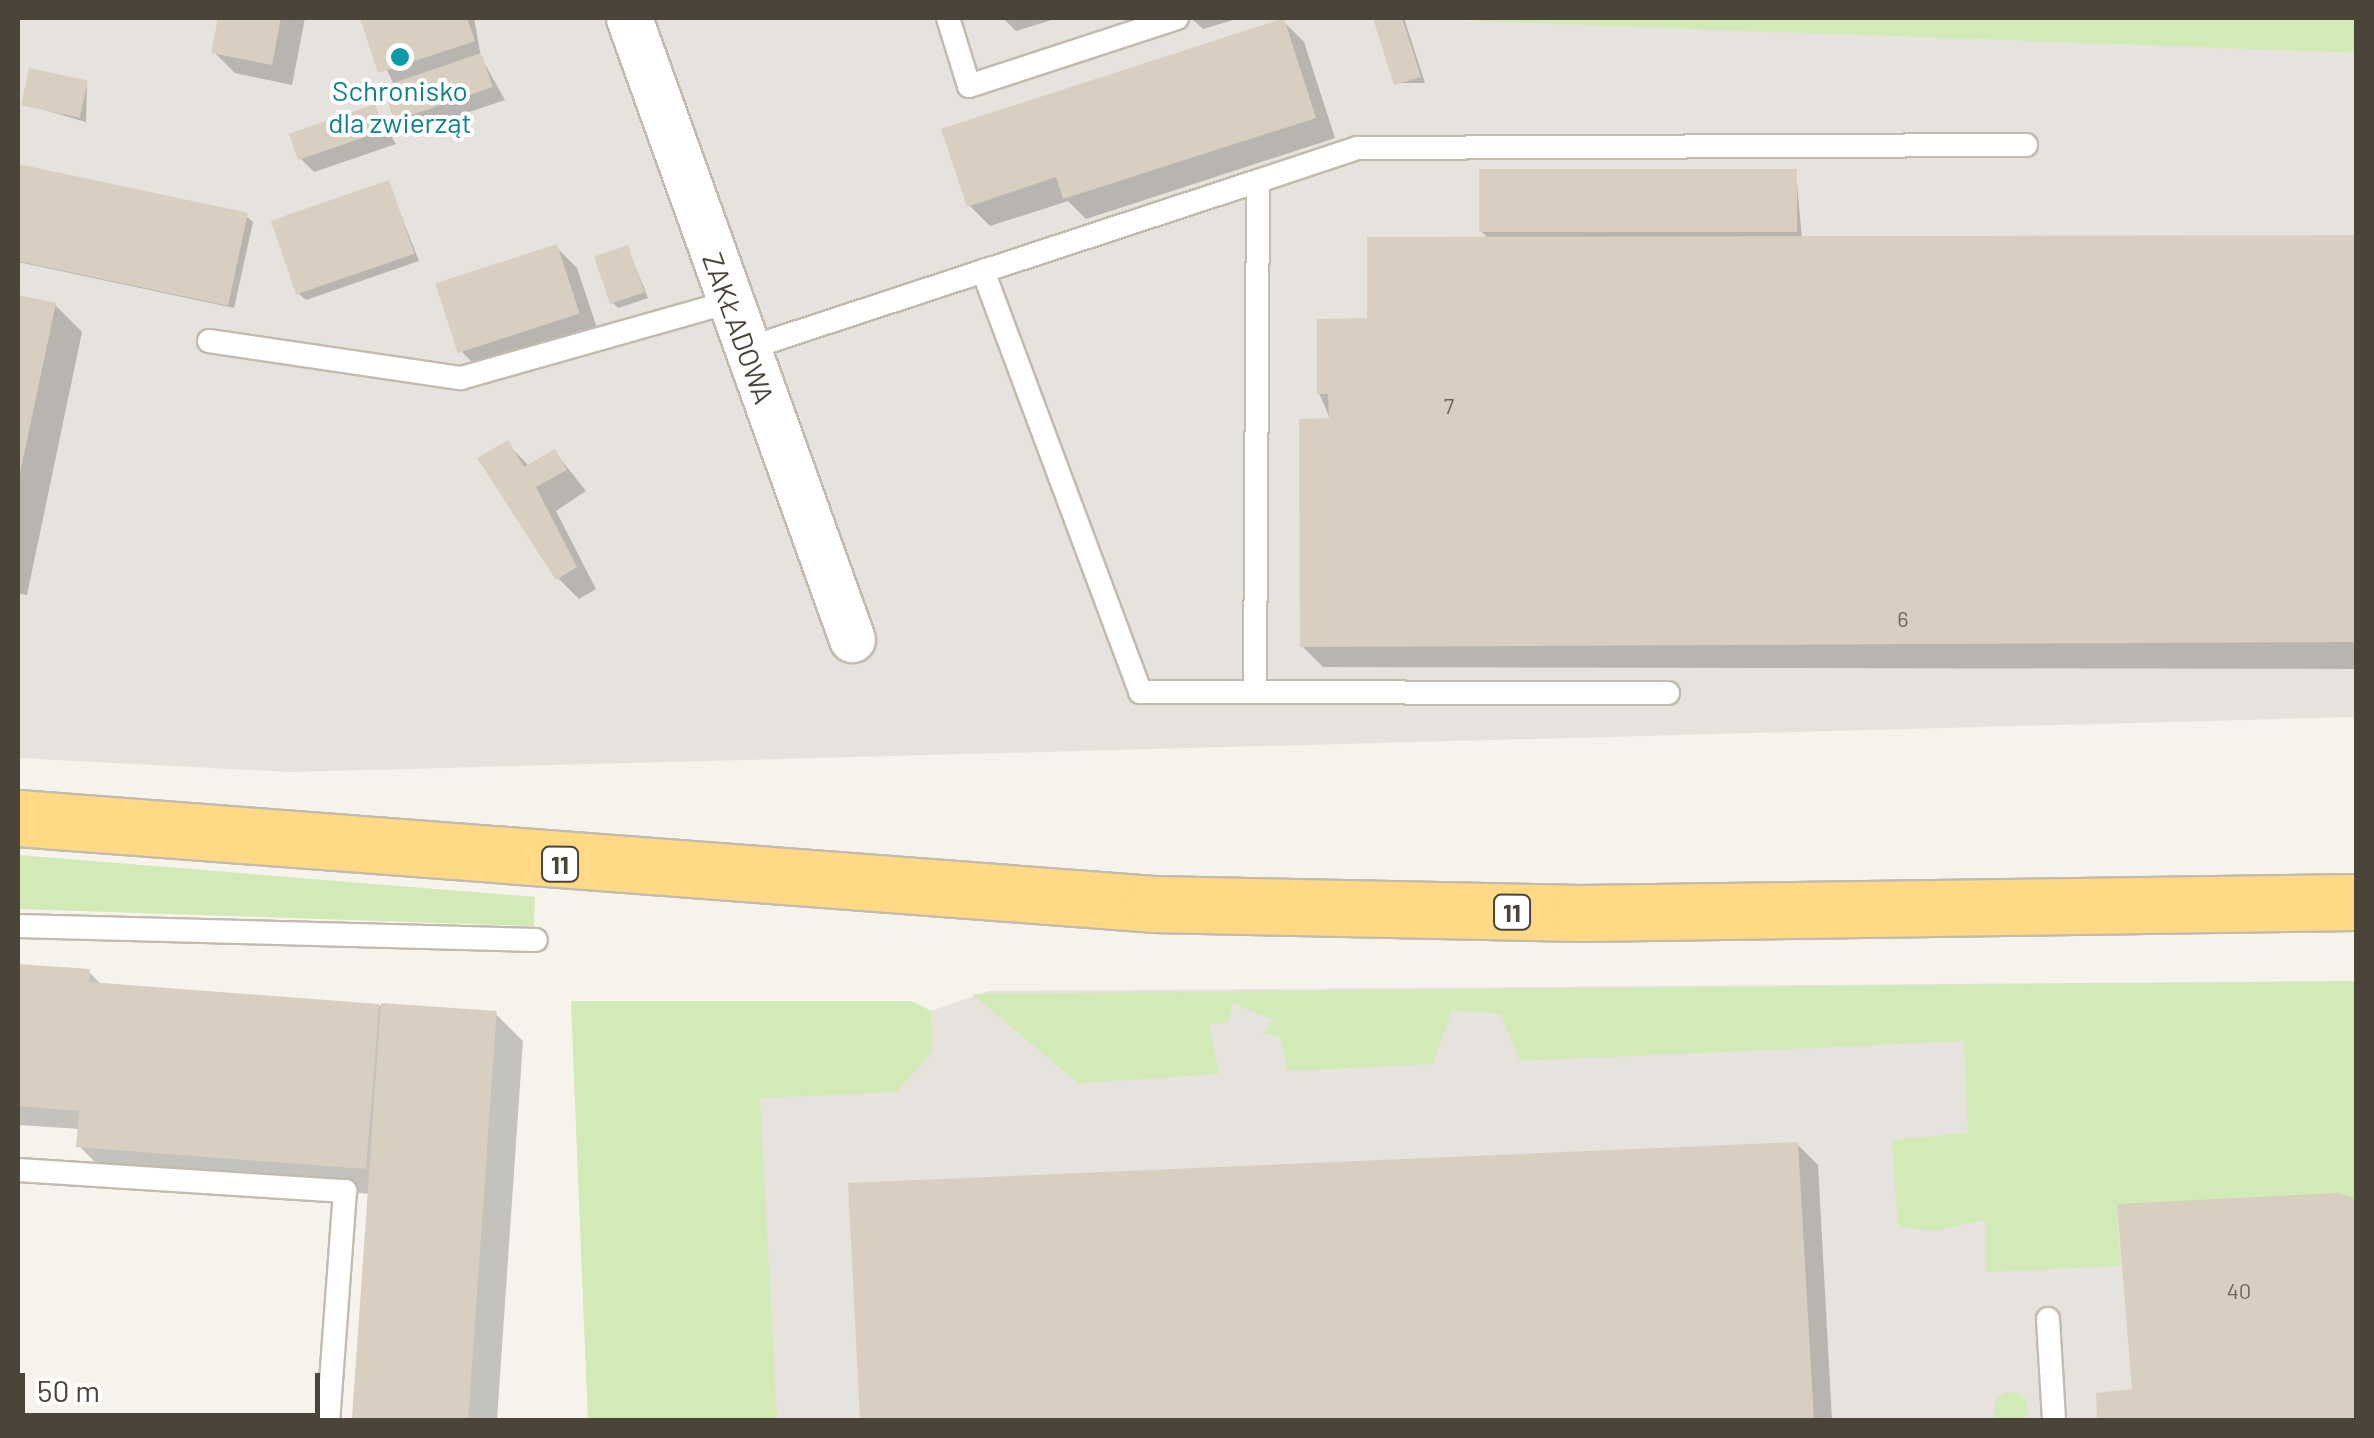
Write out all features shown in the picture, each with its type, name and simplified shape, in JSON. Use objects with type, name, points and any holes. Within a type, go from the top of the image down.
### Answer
[{"type":"highway","name":"11","points":[[18,818],[1153,904],[1601,913],[2356,902]]},
{"type":"street","name":"ZAKŁADOWA","points":[[629,18],[852,638]]},
{"type":"lane","points":[[948,18],[969,86],[1177,18]]},
{"type":"lane","points":[[746,349],[1358,148],[2026,144]]},
{"type":"lane","points":[[1256,692],[1258,182]]},
{"type":"lane","points":[[982,272],[1140,692],[1668,693]]},
{"type":"lane","points":[[209,342],[462,378],[730,302]]},
{"type":"lane","points":[[18,926],[536,940]]},
{"type":"lane","points":[[18,1170],[345,1191],[328,1420]]},
{"type":"lane","points":[[2048,1319],[2054,1420]]},
{"type":"shaded area","points":[[18,18],[1405,18],[2356,53],[2356,717],[290,772],[18,758]]},
{"type":"shaded area","points":[[2356,981],[2356,1420],[588,1420],[571,1001],[911,1001],[931,1011],[988,991]]},
{"type":"green space","points":[[1472,18],[2356,18],[2356,53],[1473,21]]},
{"type":"green space","points":[[18,855],[535,897],[534,926],[18,909]]},
{"type":"green space","points":[[2356,981],[2356,1198],[2117,1204],[2120,1266],[1985,1272],[1985,1220],[1935,1231],[1898,1227],[1892,1140],[1968,1133],[1964,1041],[1520,1061],[1501,1014],[1452,1010],[1433,1064],[1287,1071],[1281,1038],[1263,1033],[1274,1020],[1232,1003],[1229,1022],[1209,1025],[1219,1074],[1078,1083],[972,994]]},
{"type":"green space","points":[[571,1001],[911,1001],[931,1011],[932,1052],[896,1092],[760,1098],[777,1420],[588,1420]]},
{"type":"green space","points":[[2011,1392],[2023,1397],[2028,1409],[2023,1421],[2011,1426],[1999,1421],[1994,1409],[1999,1397]]},
{"type":"building","points":[[218,18],[281,18],[272,65],[211,53]]},
{"type":"building","name":"Schronisko dla zwierząt","points":[[360,18],[467,18],[475,41],[378,73]]},
{"type":"building","points":[[1284,18],[1316,118],[1063,199],[1056,177],[967,207],[941,129]]},
{"type":"building","points":[[1373,18],[1402,18],[1421,77],[1394,85]]},
{"type":"building","points":[[481,53],[493,87],[394,121],[383,87]]},
{"type":"building","points":[[29,68],[88,80],[80,118],[21,105]]},
{"type":"building","points":[[375,104],[384,130],[298,160],[289,134]]},
{"type":"building","points":[[18,164],[248,213],[228,306],[18,261]]},
{"type":"building","points":[[1479,169],[1797,169],[1797,232],[1479,232]]},
{"type":"building","points":[[389,180],[414,254],[296,294],[271,221]]},
{"type":"building","points":[[2356,235],[2356,642],[1300,647],[1299,419],[1329,418],[1328,394],[1317,394],[1317,319],[1367,318],[1367,237]]},
{"type":"building","points":[[557,244],[580,313],[458,353],[435,284]]},
{"type":"building","points":[[628,245],[644,292],[610,304],[594,257]]},
{"type":"building","points":[[18,295],[56,303],[19,478],[18,477]]},
{"type":"building","points":[[508,440],[524,467],[555,449],[567,470],[536,487],[577,567],[556,580],[477,458]]},
{"type":"building","points":[[18,964],[90,969],[89,982],[379,1004],[366,1169],[76,1147],[79,1111],[18,1106]]},
{"type":"building","points":[[381,1003],[497,1011],[468,1420],[352,1420]]},
{"type":"building","points":[[1798,1142],[1814,1420],[860,1420],[848,1183]]},
{"type":"building","points":[[2337,1193],[2356,1198],[2356,1420],[2097,1420],[2096,1393],[2132,1389],[2117,1204]]},
{"type":"place","name":"Schronisko dla zwierząt","points":[[400,57]]}]
